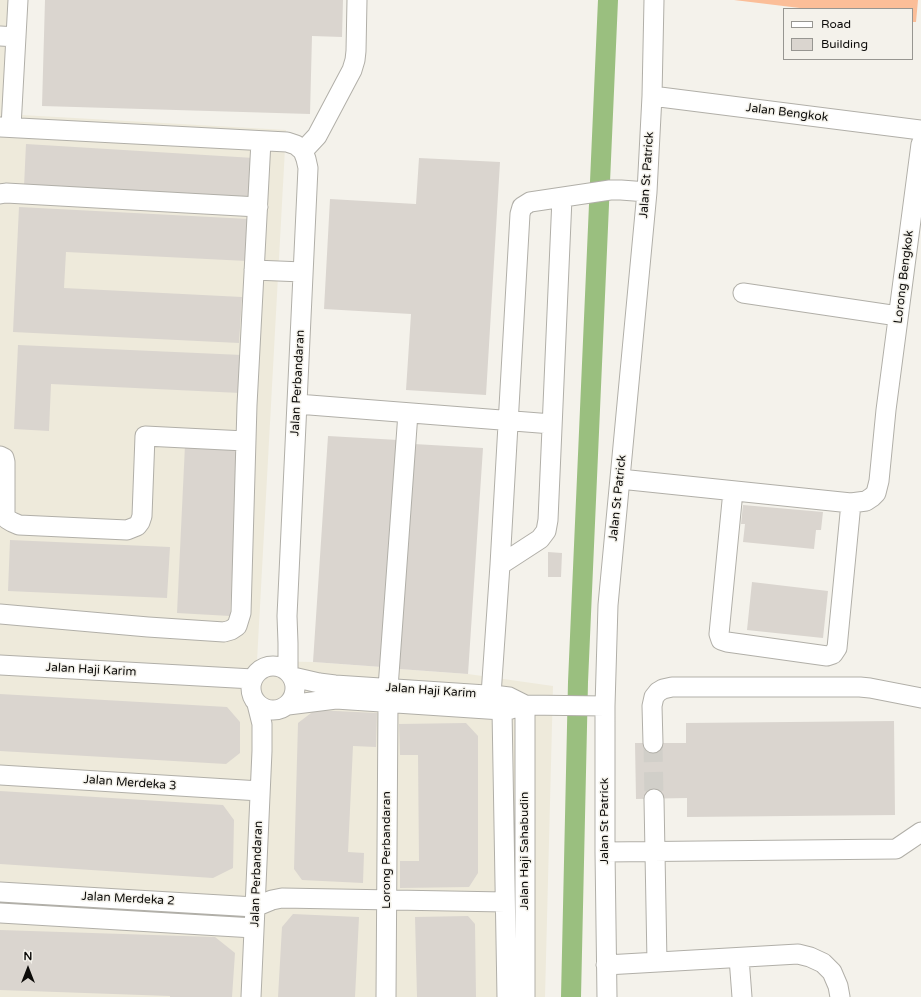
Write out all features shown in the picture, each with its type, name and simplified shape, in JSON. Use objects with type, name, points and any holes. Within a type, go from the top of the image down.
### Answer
[{"type":"street","points":[[18,0],[8,36],[3,127],[287,142],[296,145],[303,151],[316,136],[352,70],[356,51],[357,0]]},
{"type":"street","name":"Jalan St Patrick","points":[[606,997],[605,706],[608,605],[647,192],[652,96],[654,0]]},
{"type":"street","name":"Jalan Bengkok","points":[[652,96],[921,130]]},
{"type":"street","points":[[0,614],[224,632],[237,626],[241,612],[245,441],[261,141]]},
{"type":"street","name":"Lorong Bengkok","points":[[620,479],[851,503],[866,501],[876,493],[879,481],[886,410],[921,144]]},
{"type":"street","name":"Jalan Perbandaran","points":[[290,674],[287,616],[308,168],[303,151]]},
{"type":"street","points":[[491,695],[520,214],[522,207],[530,202],[604,191],[621,190],[647,192]]},
{"type":"street","points":[[0,194],[6,193],[258,207]]},
{"type":"street","points":[[500,565],[540,539],[546,531],[548,520],[562,198]]},
{"type":"street","points":[[254,270],[303,272]]},
{"type":"street","points":[[743,293],[898,316]]},
{"type":"street","points":[[297,404],[552,424]]},
{"type":"street","name":"Lorong Perbandaran","points":[[386,997],[388,695],[408,413]]},
{"type":"street","points":[[0,456],[4,458],[5,462],[5,514],[7,519],[12,522],[19,525],[127,530],[137,526],[142,516],[145,436],[245,441]]},
{"type":"street","points":[[733,491],[720,634],[721,640],[827,656],[833,654],[836,648],[851,503]]},
{"type":"street","name":"Jalan Perbandaran","points":[[268,666],[280,641],[287,616]]},
{"type":"street","name":"Jalan Haji Karim","points":[[0,665],[183,675],[254,692]]},
{"type":"street","points":[[268,666],[282,668],[290,674],[295,684],[296,691],[293,699],[284,707],[268,710],[262,708],[254,692],[257,673],[268,666]]},
{"type":"street","name":"Jalan Haji Karim","points":[[290,674],[319,683],[388,695],[502,710],[508,710],[525,704]]},
{"type":"street","points":[[653,743],[652,706],[654,697],[663,689],[672,687],[860,687],[921,698]]},
{"type":"street","name":"Jalan Perbandaran","points":[[251,997],[262,751],[262,724],[254,692]]},
{"type":"street","name":"Jalan Haji Karim","points":[[284,707],[336,699],[388,695],[491,695],[509,697],[525,704],[605,706]]},
{"type":"street","name":"Jalan Haji Sahabudin","points":[[525,704],[525,997]]},
{"type":"street","name":"Jalan Perbandaran","points":[[262,751],[272,725],[284,707]]},
{"type":"street","name":"Jalan Haji Sahabudin","points":[[502,710],[507,997]]},
{"type":"street","points":[[503,736],[525,736]]},
{"type":"street","name":"Jalan Merdeka 3","points":[[0,775],[260,791]]},
{"type":"street","points":[[654,798],[657,962]]},
{"type":"street","points":[[605,852],[896,849],[921,832]]},
{"type":"street","name":"Jalan Merdeka 2","points":[[0,892],[255,907]]},
{"type":"street","points":[[255,907],[272,900],[282,898],[505,902]]},
{"type":"street","name":"Jalan Merdeka 2","points":[[0,914],[254,928]]},
{"type":"street","points":[[606,965],[798,954],[810,957],[823,963],[832,972],[838,986],[840,997]]},
{"type":"street","points":[[739,958],[742,997]]},
{"type":"shaded area","points":[[0,0],[10,0],[4,114],[286,130],[257,661],[313,662],[468,674],[553,686],[545,997],[0,997]]},
{"type":"shaded area","points":[[734,0],[918,0],[916,22],[913,22],[913,8],[800,8]]},
{"type":"building","points":[[45,0],[343,0],[342,37],[312,36],[310,114],[42,106]]},
{"type":"building","points":[[26,144],[254,158],[252,201],[24,187]]},
{"type":"building","points":[[419,158],[500,162],[486,395],[406,390],[411,314],[324,309],[330,199],[416,204]]},
{"type":"building","points":[[19,207],[249,219],[247,261],[66,252],[64,288],[242,297],[239,343],[13,332]]},
{"type":"building","points":[[18,345],[242,355],[240,393],[51,384],[49,431],[14,429]]},
{"type":"building","points":[[328,436],[398,440],[382,667],[313,662]]},
{"type":"building","points":[[414,444],[483,448],[468,674],[399,669]]},
{"type":"building","points":[[185,445],[238,447],[230,616],[177,613]]},
{"type":"building","points":[[743,505],[823,512],[821,530],[816,530],[814,549],[743,542],[745,524],[741,524]]},
{"type":"building","points":[[10,540],[170,547],[167,598],[8,591]]},
{"type":"building","points":[[548,552],[562,553],[561,577],[548,577]]},
{"type":"building","points":[[752,582],[828,591],[823,638],[747,630]]},
{"type":"building","points":[[0,694],[227,707],[240,722],[240,753],[226,764],[0,751]]},
{"type":"building","points":[[315,710],[377,713],[376,747],[353,746],[348,852],[364,853],[363,883],[302,880],[294,869],[298,723]]},
{"type":"building","points":[[894,721],[895,815],[687,817],[687,798],[636,799],[635,743],[686,743],[686,723]]},
{"type":"building","points":[[466,723],[478,736],[478,873],[469,887],[400,888],[400,861],[419,861],[418,755],[400,755],[399,724]]},
{"type":"building","points":[[0,791],[223,805],[234,820],[233,868],[213,878],[0,864]]},
{"type":"building","points":[[293,914],[359,917],[355,997],[278,997],[282,927]]},
{"type":"building","points":[[468,916],[475,924],[476,997],[417,997],[415,917]]},
{"type":"building","points":[[0,930],[215,937],[235,953],[232,997],[170,997],[0,990]]},
{"type":"waterway","points":[[571,997],[578,682],[608,0]]},
{"type":"tunnel","points":[[653,743],[654,799]]}]
